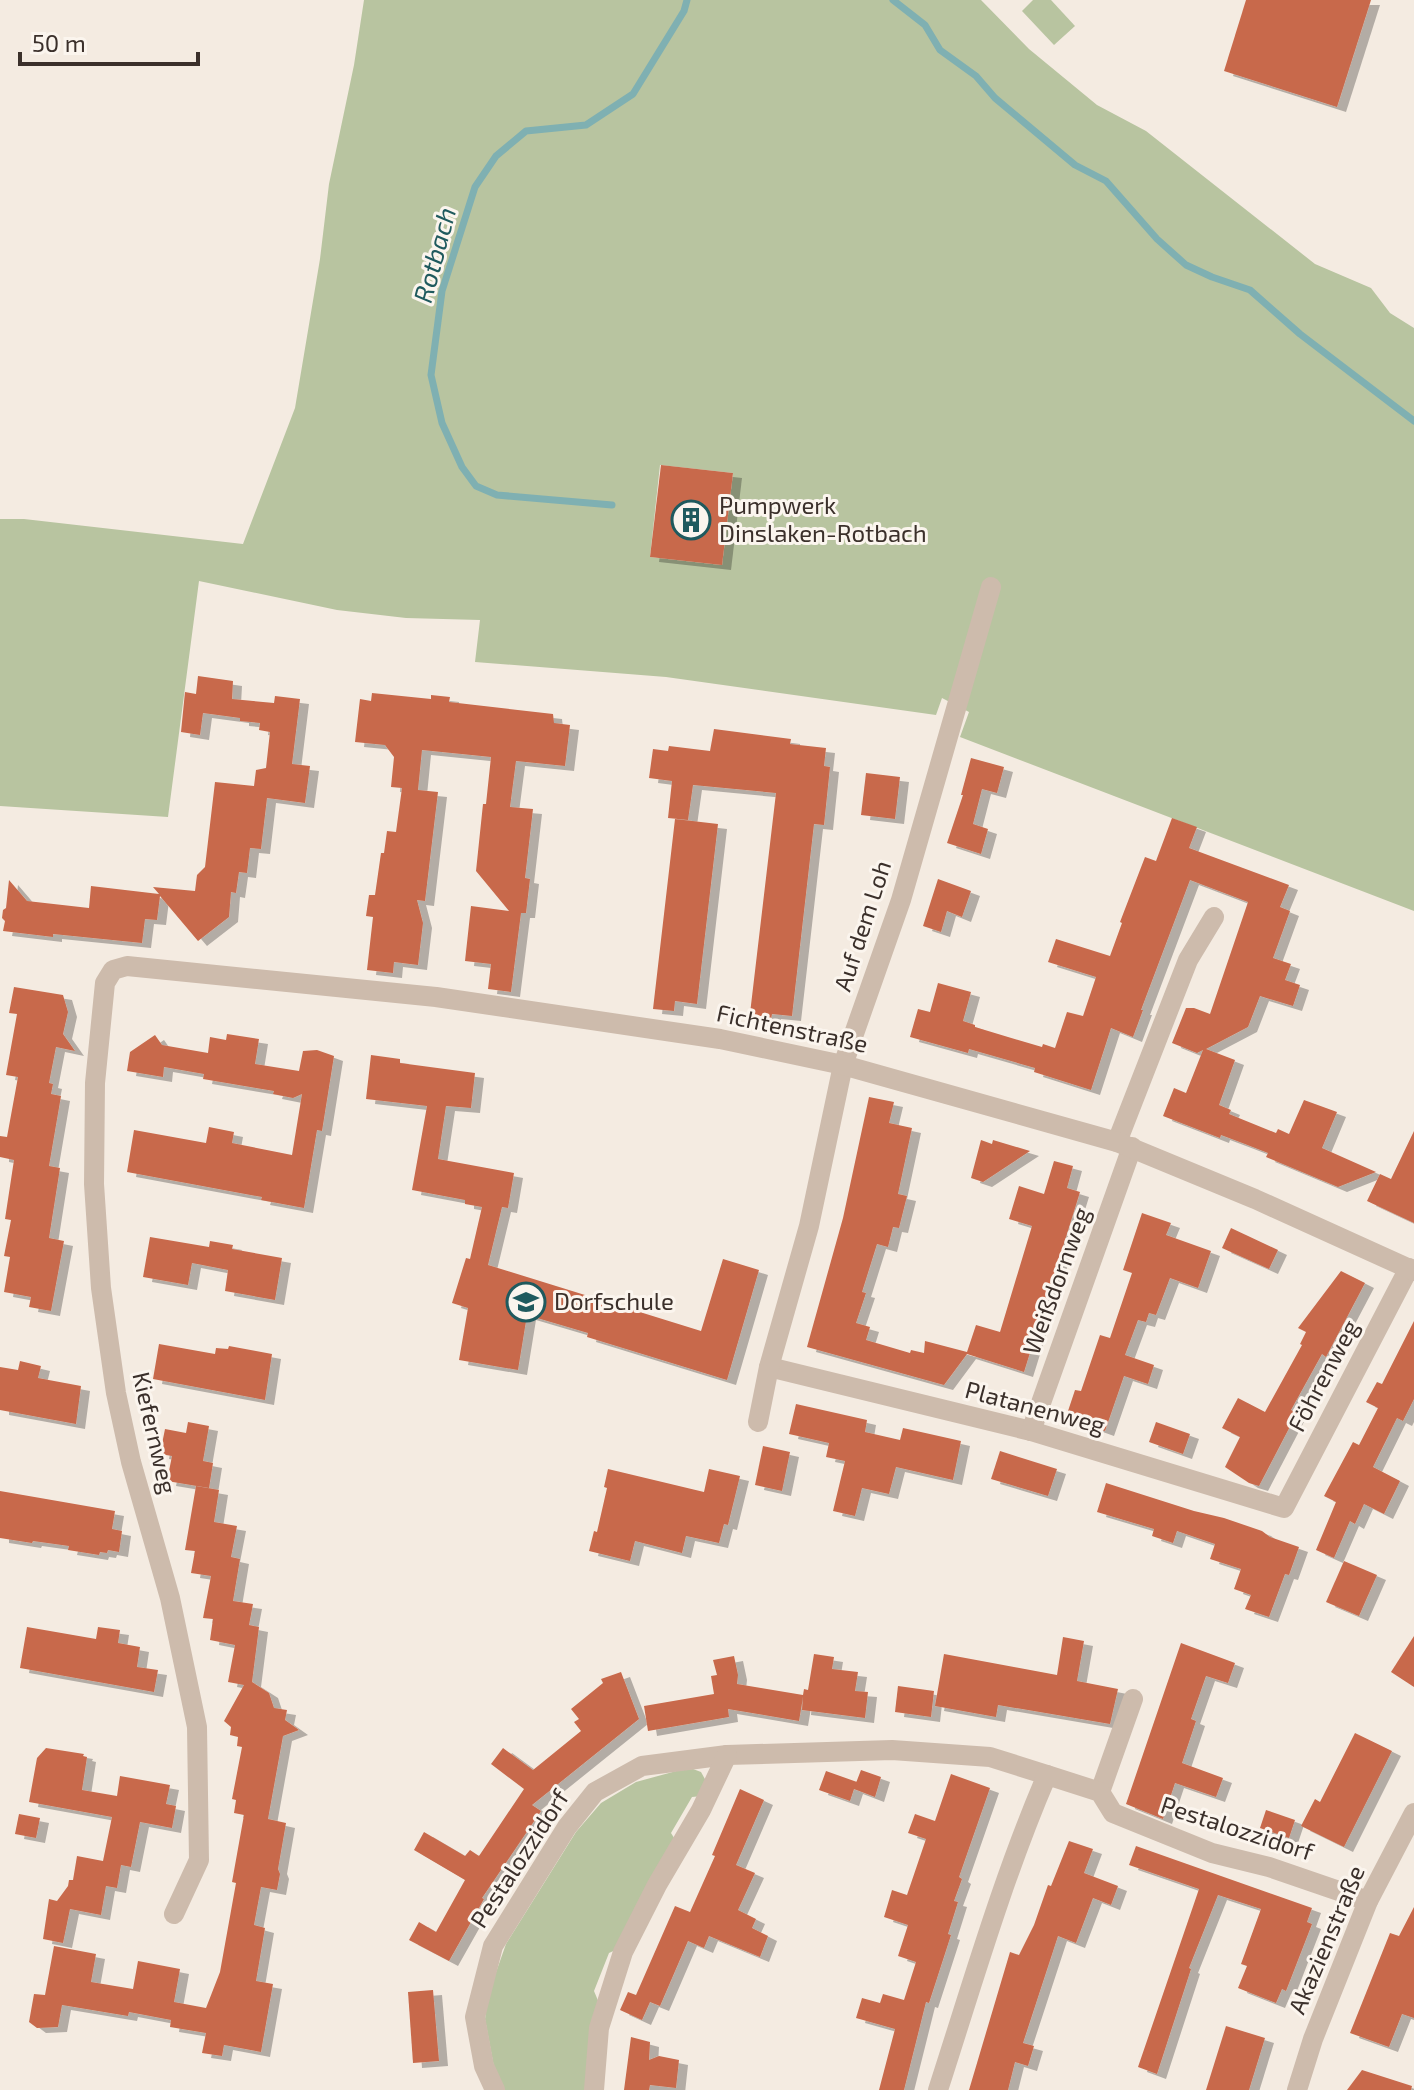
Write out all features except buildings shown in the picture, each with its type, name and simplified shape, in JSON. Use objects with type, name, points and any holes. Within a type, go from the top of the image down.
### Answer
[{"type":"street","name":"Auf dem Loh","points":[[758,1422],[769,1367],[809,1226],[843,1065],[901,900],[991,587]]},
{"type":"street","name":"Weißdornweg","points":[[1031,1431],[1188,960],[1214,917]]},
{"type":"street","name":"Fichtenstraße","points":[[127,966],[436,997],[720,1039],[843,1065],[1125,1145],[1255,1199],[1412,1270]]},
{"type":"street","name":"Kiefernweg","points":[[127,966],[113,970],[105,983],[95,1083],[94,1184],[101,1288],[116,1393],[131,1462],[170,1598],[197,1727],[199,1860],[174,1914]]},
{"type":"street","name":"Föhrenweg","points":[[1284,1508],[1412,1270]]},
{"type":"street","name":"Platanenweg","points":[[769,1367],[1031,1431],[1284,1508]]},
{"type":"street","points":[[1100,1792],[1133,1699]]},
{"type":"street","name":"Pestalozzidorf","points":[[495,2090],[484,2066],[475,2017],[493,1946],[567,1827],[595,1792],[642,1766],[727,1755],[892,1750],[990,1757],[1100,1792],[1113,1813],[1198,1848],[1269,1867],[1368,1901]]},
{"type":"street","points":[[594,2090],[599,2028],[623,1952],[657,1885],[701,1810],[727,1755]]},
{"type":"street","points":[[938,2090],[997,1910],[1047,1775]]},
{"type":"street","name":"Akazienstraße","points":[[1297,2090],[1313,2039],[1368,1901],[1414,1813]]},
{"type":"green space","points":[[364,0],[981,0],[1029,49],[1097,105],[1146,131],[1315,264],[1371,288],[1390,313],[1414,328],[1414,911],[960,737],[969,712],[942,698],[936,715],[666,677],[475,662],[480,620],[406,618],[337,610],[199,581],[168,817],[0,806],[0,519],[24,519],[243,544],[295,408],[329,184]],"holes":[[[660,465],[733,473],[722,565],[650,557]]]},
{"type":"green space","points":[[1033,0],[1051,0],[1075,26],[1054,45],[1022,11]]},
{"type":"green space","points":[[693,1769],[701,1772],[706,1781],[702,1796],[692,1797],[671,1833],[676,1841],[620,1948],[609,1953],[594,1991],[599,2003],[586,2090],[503,2090],[496,2078],[485,2019],[488,1995],[506,1944],[576,1832],[601,1803],[636,1782]]},
{"type":"waterway","name":"Rotbach","points":[[612,505],[497,495],[476,486],[462,467],[442,423],[431,375],[442,291],[475,187],[496,156],[526,131],[586,125],[633,94],[684,11],[687,0]]},
{"type":"waterway","points":[[893,0],[925,25],[940,50],[976,76],[995,98],[1075,165],[1106,181],[1157,239],[1186,265],[1250,290],[1300,334],[1414,421]]},
{"type":"place","name":"Pumpwerk Dinslaken-Rotbach","points":[[691,520]]},
{"type":"place","name":"Dorfschule","points":[[526,1302]]}]
